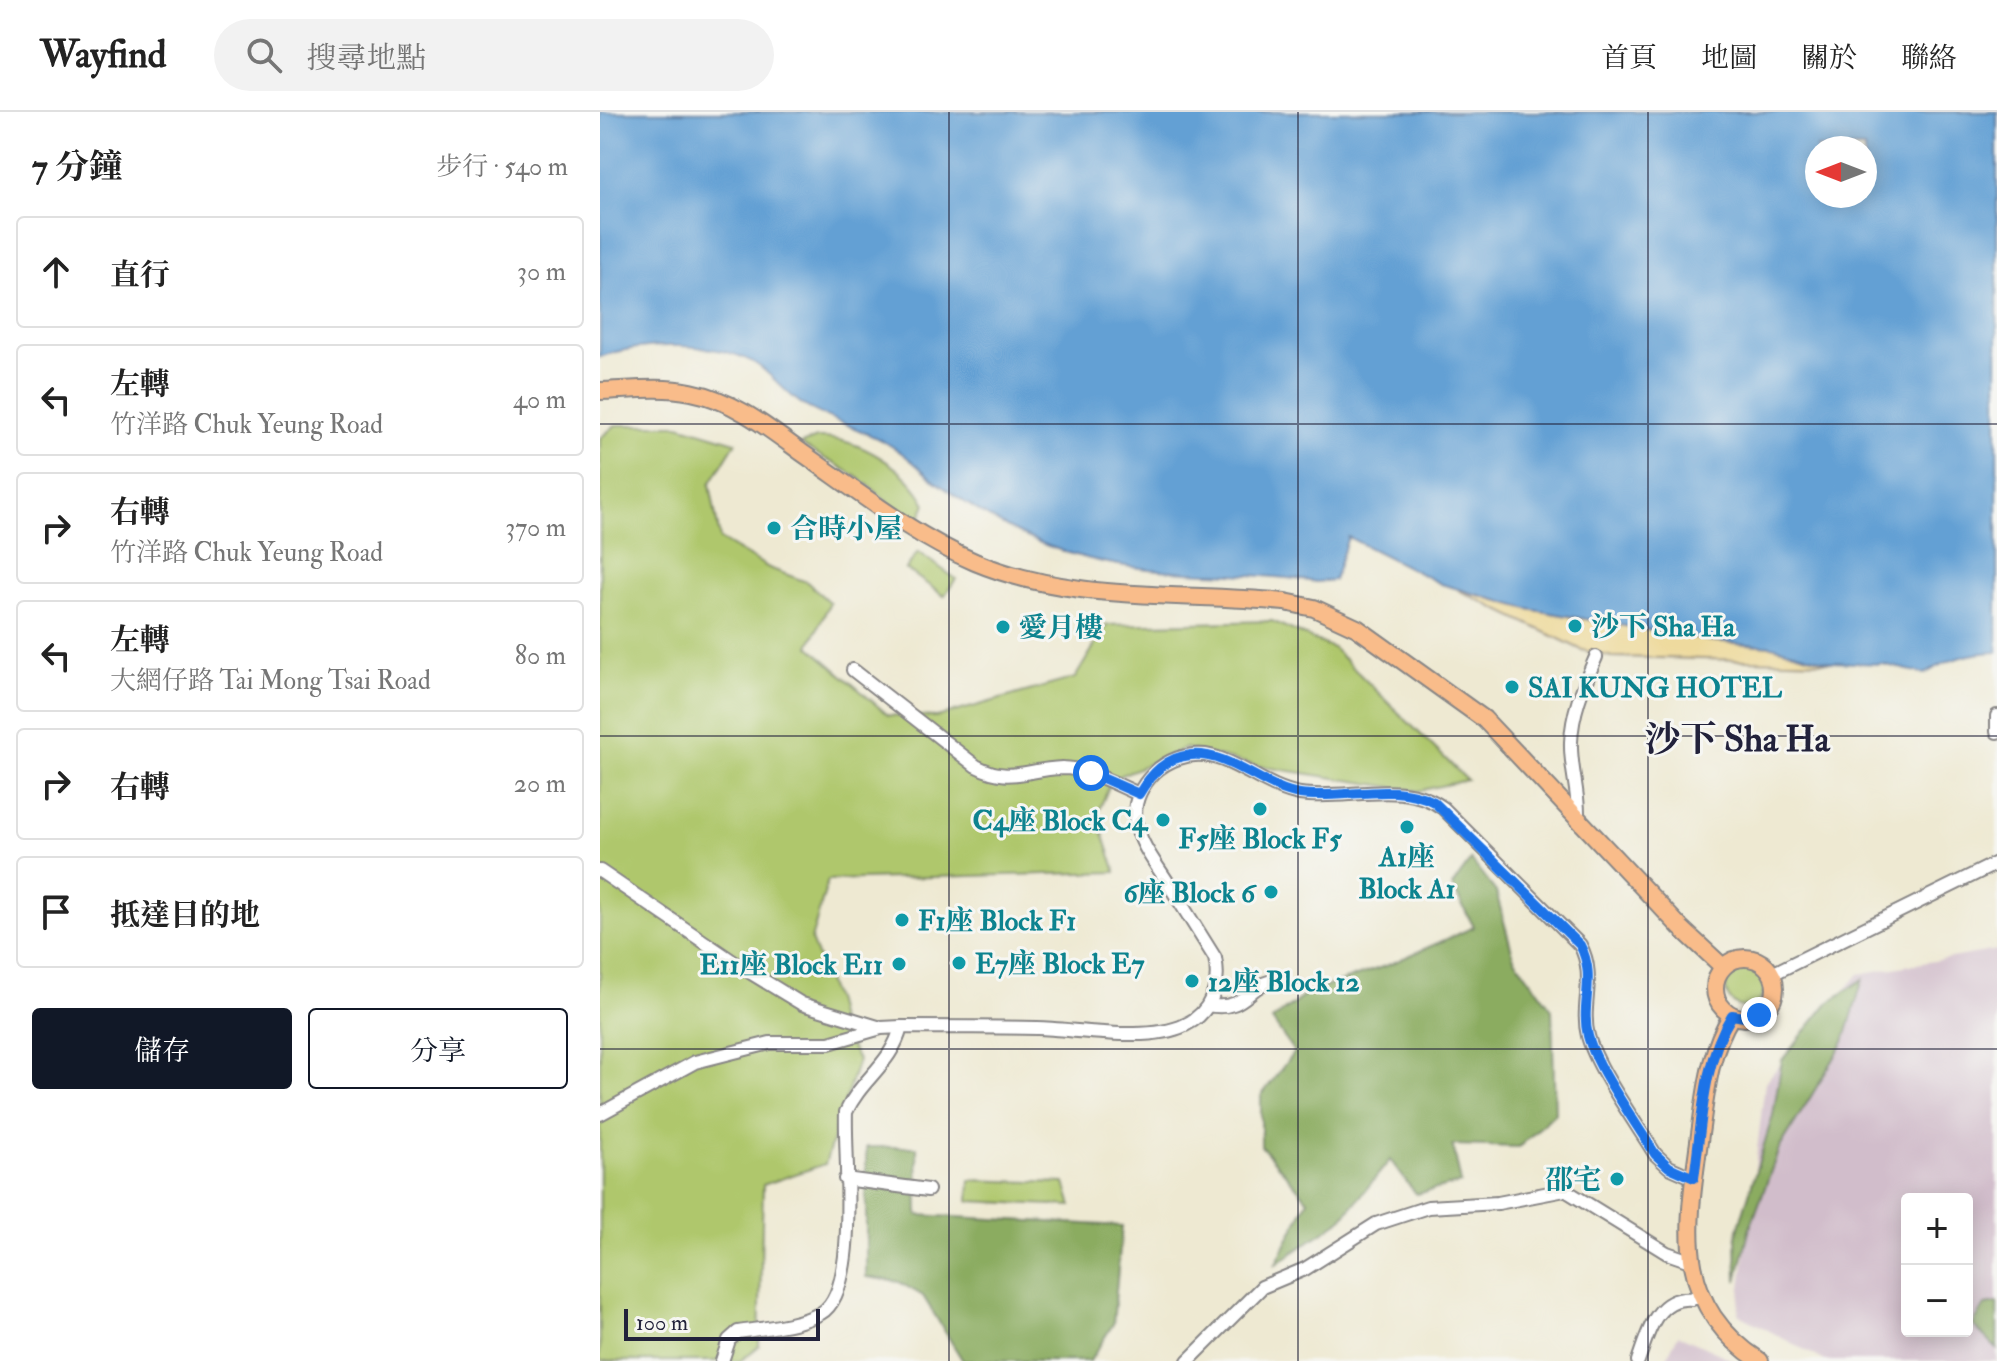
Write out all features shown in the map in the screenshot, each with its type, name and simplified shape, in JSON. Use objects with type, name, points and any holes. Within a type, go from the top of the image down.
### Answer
[{"type":"main road","points":[[600,391],[673,389],[727,403],[914,530],[967,558],[1001,571],[1081,590],[1285,602],[1330,614],[1365,634],[1484,719],[1681,928],[1723,967]]},
{"type":"main road","points":[[1749,958],[1758,961],[1772,974],[1775,992],[1766,1009],[1750,1018],[1732,1015],[1724,1010],[1715,993],[1715,984],[1723,967],[1731,961],[1749,958]]},
{"type":"main road","points":[[1732,1015],[1721,1032],[1709,1072],[1688,1228],[1690,1261],[1700,1293],[1728,1335],[1760,1361]]},
{"type":"street","points":[[1578,817],[1579,795],[1571,744],[1578,699],[1596,657]]},
{"type":"street","points":[[853,670],[976,766],[994,775],[1013,777],[1063,768],[1091,773],[1139,794]]},
{"type":"street","points":[[1997,716],[1997,732]]},
{"type":"street","points":[[600,1114],[695,1062],[770,1043],[829,1043],[881,1028],[901,1027],[1163,1031],[1186,1025],[1208,1005],[1216,987],[1215,958],[1140,843],[1135,810],[1139,794],[1159,768],[1173,760],[1205,755],[1272,786],[1300,794],[1406,793],[1434,802],[1580,945],[1590,975],[1586,1016],[1592,1048],[1655,1154],[1669,1167],[1694,1178]]},
{"type":"street","points":[[1772,974],[1997,863]]},
{"type":"street","points":[[600,871],[802,1004],[881,1028]]},
{"type":"street","points":[[1208,1005],[1226,1009],[1239,1005],[1269,981],[1276,981]]},
{"type":"street","points":[[722,1361],[729,1340],[738,1332],[808,1319],[831,1305],[844,1277],[847,1257],[846,1112],[856,1094],[891,1055],[901,1027]]},
{"type":"street","points":[[845,1179],[928,1190]]},
{"type":"street","points":[[1188,1361],[1262,1287],[1305,1269],[1376,1224],[1428,1207],[1498,1203],[1565,1190],[1667,1253],[1690,1261]]},
{"type":"street","points":[[1638,1361],[1651,1323],[1663,1308],[1679,1298],[1692,1299],[1700,1293]]},
{"type":"shaded area","points":[[1997,950],[1997,1361],[1825,1361],[1738,1314],[1765,1082],[1859,974]]},
{"type":"shaded area","points":[[1678,1335],[1735,1361],[1665,1361]]},
{"type":"green space","points":[[616,425],[679,425],[736,442],[710,484],[720,539],[769,568],[807,582],[830,603],[809,646],[888,715],[937,717],[1075,678],[1107,625],[1272,621],[1333,648],[1467,780],[1418,791],[1258,766],[1185,748],[1112,779],[1097,815],[1116,872],[828,880],[811,940],[835,1002],[840,1027],[858,1060],[825,1164],[763,1185],[759,1346],[740,1361],[600,1361],[600,438]]},
{"type":"green space","points":[[817,438],[833,439],[864,449],[907,478],[926,504],[917,524],[859,478],[801,444]]},
{"type":"green space","points":[[918,552],[956,579],[944,596],[906,569]]},
{"type":"green space","points":[[1471,860],[1496,892],[1514,958],[1552,1009],[1555,1113],[1519,1147],[1453,1145],[1461,1183],[1416,1194],[1390,1160],[1341,1220],[1276,1264],[1308,1200],[1261,1146],[1261,1096],[1294,1052],[1272,1020],[1308,993],[1388,965],[1474,927],[1452,886]]},
{"type":"green space","points":[[1745,969],[1759,974],[1764,988],[1759,1002],[1745,1007],[1731,1002],[1726,988],[1731,974]]},
{"type":"green space","points":[[1863,979],[1844,1042],[1779,1149],[1749,1231],[1737,1281],[1736,1236],[1773,1115],[1782,1060],[1827,1004]]},
{"type":"green space","points":[[866,1147],[917,1147],[918,1215],[1122,1226],[1113,1324],[1090,1361],[963,1361],[923,1296],[899,1282],[866,1277]]},
{"type":"green space","points":[[970,1180],[1065,1183],[1072,1206],[969,1201]]},
{"type":"green space","points":[[1997,1303],[1997,1349],[1973,1325],[1985,1305]]},
{"type":"sand","name":"沙下 Sha Ha","points":[[1458,590],[1528,609],[1712,641],[1772,646],[1831,662],[1612,657],[1582,650]]},
{"type":"water","points":[[600,112],[1997,112],[1997,652],[1959,658],[1925,674],[1882,664],[1831,662],[1772,646],[1712,641],[1528,609],[1441,584],[1348,537],[1334,580],[1316,582],[1143,568],[1086,558],[1026,537],[989,517],[936,482],[895,448],[805,406],[759,366],[743,358],[680,346],[616,352],[600,357]]},
{"type":"place","name":"合時小屋","points":[[774,528]]},
{"type":"place","name":"沙下 Sha Ha","points":[[1575,626]]},
{"type":"place","name":"愛月樓","points":[[1003,627]]},
{"type":"place","name":"SAI KUNG HOTEL","points":[[1512,687]]},
{"type":"place","name":"F5座 Block F5","points":[[1260,809]]},
{"type":"place","name":"C4座 Block C4","points":[[1163,820]]},
{"type":"place","name":"A1座 Block A1","points":[[1407,827]]},
{"type":"place","name":"6座 Block 6","points":[[1271,892]]},
{"type":"place","name":"F1座 Block F1","points":[[902,920]]},
{"type":"place","name":"E7座 Block E7","points":[[959,963]]},
{"type":"place","name":"E11座 Block E11","points":[[899,964]]},
{"type":"place","name":"12座 Block 12","points":[[1192,981]]},
{"type":"place","name":"邵宅","points":[[1617,1179]]},
{"type":"district","name":"沙下 Sha Ha","points":[[1737,738]]},
{"type":"route","points":[[1091,773],[1139,794],[1159,768],[1188,755],[1205,755],[1286,791],[1320,795],[1416,794],[1443,808],[1580,945],[1589,964],[1591,985],[1586,1016],[1592,1048],[1655,1154],[1669,1167],[1694,1178],[1709,1072],[1721,1032],[1732,1015],[1741,1018],[1759,1015]]}]
